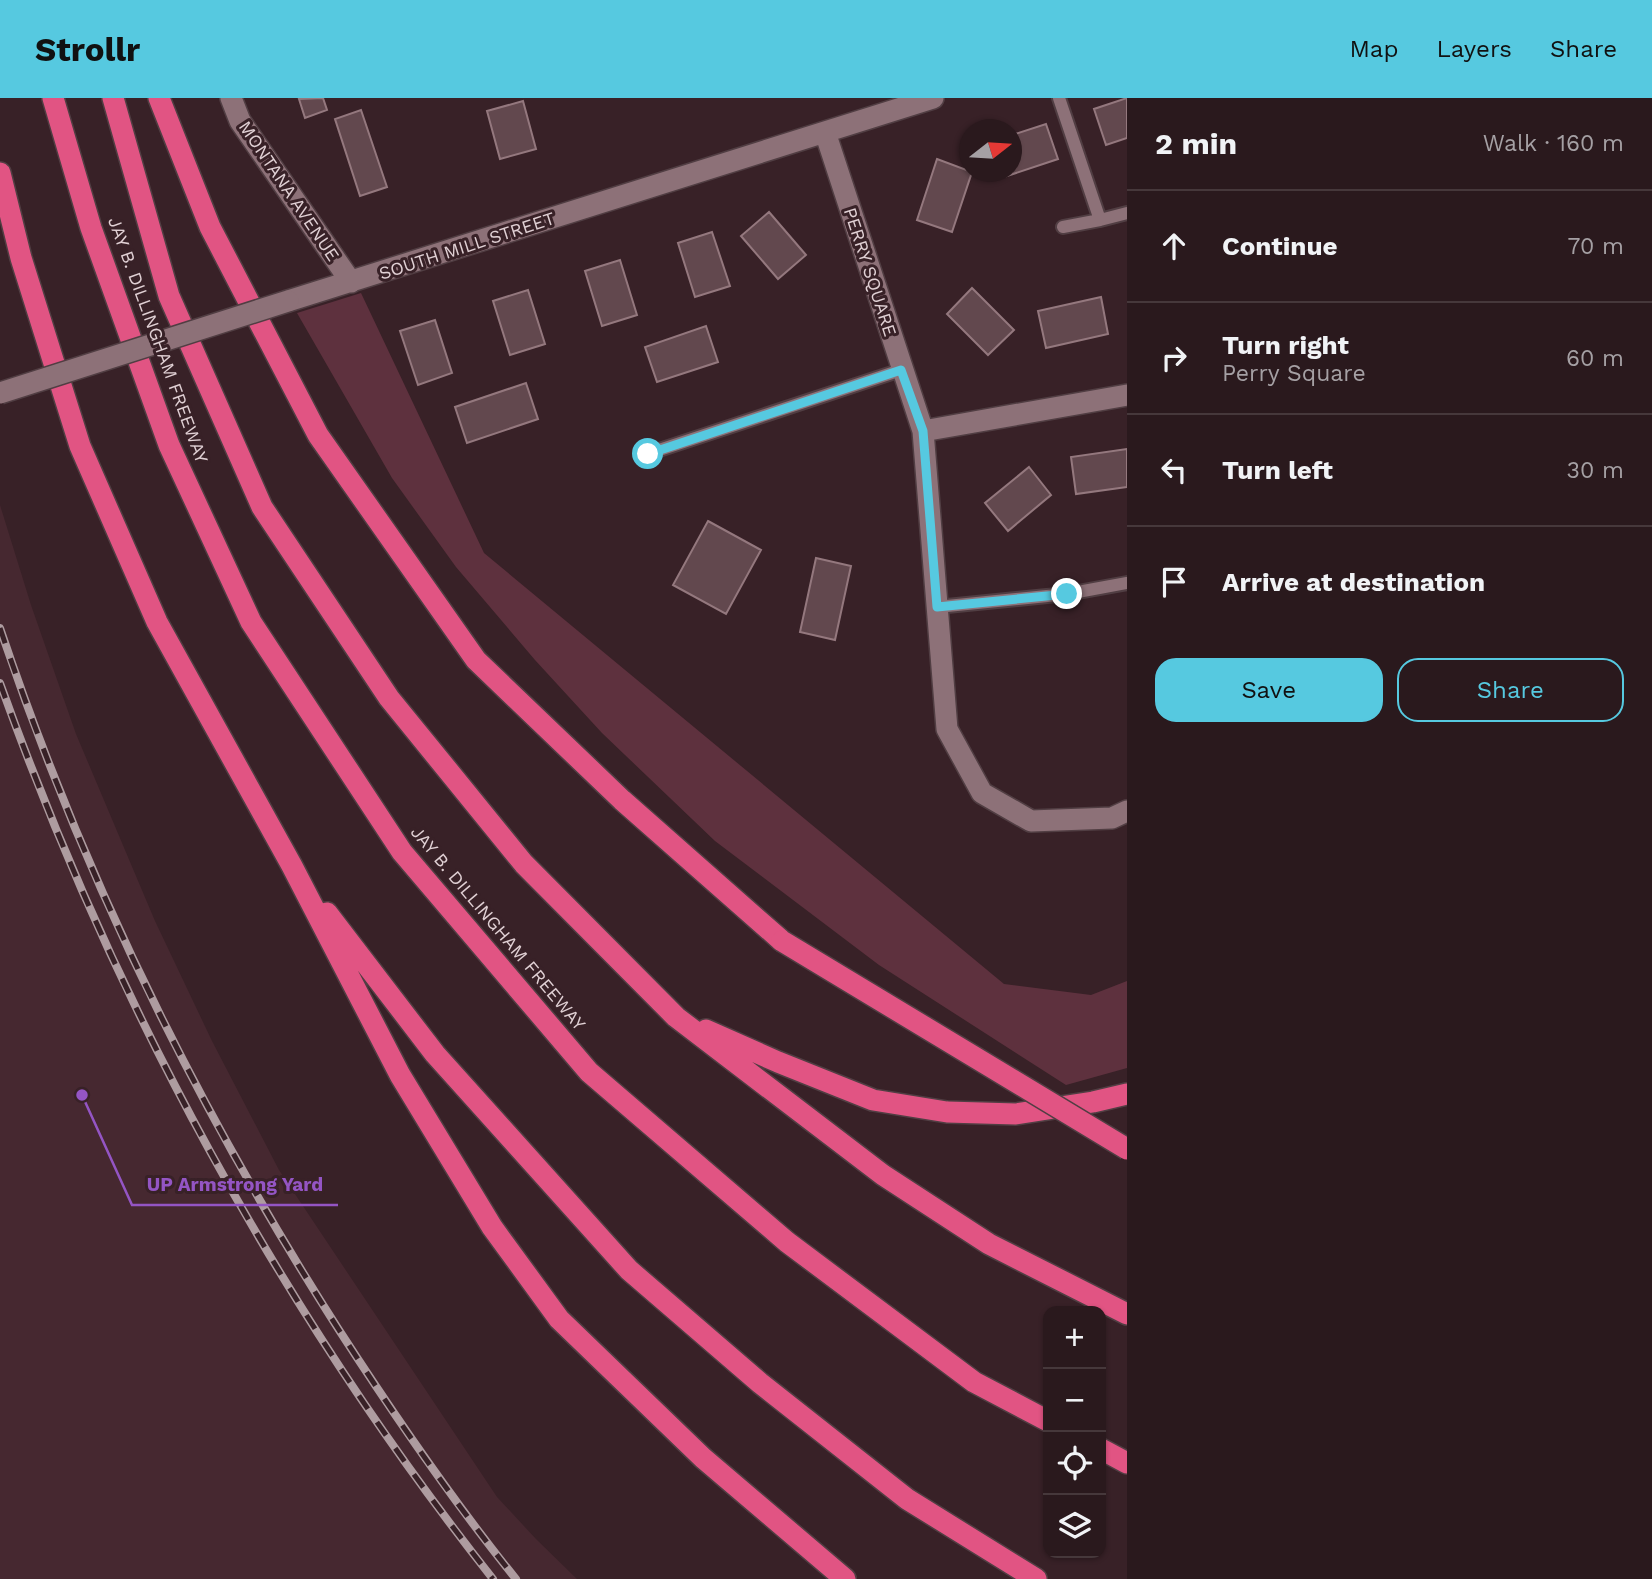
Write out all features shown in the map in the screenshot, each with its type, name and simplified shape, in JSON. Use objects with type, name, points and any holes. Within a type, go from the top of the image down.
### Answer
[{"type":"highway","name":"JAY B. DILLINGHAM FREEWAY","points":[[53,98],[91,228],[169,445],[233,584],[251,622],[402,852],[589,1072],[787,1242],[974,1382],[1043,1418]]},
{"type":"highway","points":[[113,98],[169,296],[262,507],[389,698],[524,864],[676,1017],[883,1175],[989,1244],[1127,1314]]},
{"type":"highway","points":[[159,98],[210,226],[318,435],[476,660],[622,800],[782,940],[1127,1149]]},
{"type":"highway","points":[[0,173],[21,258],[80,446],[157,622],[292,866],[400,1075],[492,1227],[559,1319],[703,1458],[845,1579]]},
{"type":"highway","points":[[292,866],[435,1054],[629,1270],[760,1383],[907,1499],[1037,1579]]},
{"type":"highway","points":[[676,1017],[873,1100],[947,1112],[1016,1114],[1127,1094]]},
{"type":"highway","points":[[1106,1452],[1127,1463]]},
{"type":"street","name":"MONTANA AVENUE","points":[[231,98],[240,121],[351,282]]},
{"type":"street","name":"SOUTH MILL STREET","points":[[0,393],[933,98]]},
{"type":"street","name":"PERRY SQUARE","points":[[825,132],[923,431],[947,729],[982,793],[1031,821],[1112,818],[1127,811]]},
{"type":"street","points":[[923,431],[1127,395]]},
{"type":"lane","points":[[1059,98],[1100,220]]},
{"type":"lane","points":[[1063,227],[1127,213]]},
{"type":"lane","points":[[648,454],[901,370]]},
{"type":"lane","points":[[937,607],[1067,594],[1127,583]]},
{"type":"shaded area","points":[[361,293],[484,553],[1004,984],[1091,995],[1127,981],[1127,1068],[1066,1085],[879,965],[715,841],[602,733],[456,567],[392,478],[297,313]]},
{"type":"shaded area","points":[[0,505],[76,734],[155,921],[212,1041],[279,1170],[497,1497],[577,1579],[0,1579]]},
{"type":"building","points":[[323,98],[327,110],[305,118],[299,99]]},
{"type":"building","points":[[1127,98],[1127,138],[1106,145],[1094,109]]},
{"type":"building","points":[[523,101],[536,149],[500,159],[487,111]]},
{"type":"building","points":[[361,110],[387,187],[360,196],[335,119]]},
{"type":"building","points":[[1046,124],[1058,159],[1022,171],[1022,132]]},
{"type":"building","points":[[937,159],[959,167],[959,182],[969,182],[952,232],[917,220]]},
{"type":"building","points":[[769,212],[806,255],[778,279],[741,236]]},
{"type":"building","points":[[712,232],[730,286],[695,297],[678,243]]},
{"type":"building","points":[[620,260],[637,315],[602,326],[585,271]]},
{"type":"building","points":[[972,288],[1014,330],[988,355],[947,314]]},
{"type":"building","points":[[528,290],[545,344],[510,355],[493,301]]},
{"type":"building","points":[[1101,297],[1108,334],[1046,348],[1038,311]]},
{"type":"building","points":[[435,320],[452,373],[418,385],[400,331]]},
{"type":"building","points":[[706,326],[718,362],[657,382],[645,347]]},
{"type":"building","points":[[526,383],[538,419],[467,443],[455,407]]},
{"type":"building","points":[[1127,449],[1127,487],[1076,494],[1071,457]]},
{"type":"building","points":[[1029,467],[1051,495],[1008,531],[985,503]]},
{"type":"building","points":[[708,521],[761,550],[726,614],[673,585]]},
{"type":"building","points":[[816,558],[851,566],[835,640],[800,632]]},
{"type":"railway","points":[[0,628],[68,811],[107,901],[148,990],[238,1162],[287,1247],[381,1394],[469,1519],[516,1579]]},
{"type":"railway","points":[[0,683],[45,803],[96,921],[150,1037],[210,1151],[274,1262],[342,1371],[415,1476],[493,1579]]},
{"type":"place","name":"UP Armstrong Yard","points":[[82,1095]]},
{"type":"route","points":[[648,454],[901,370],[923,431],[937,607],[1067,594]]}]
